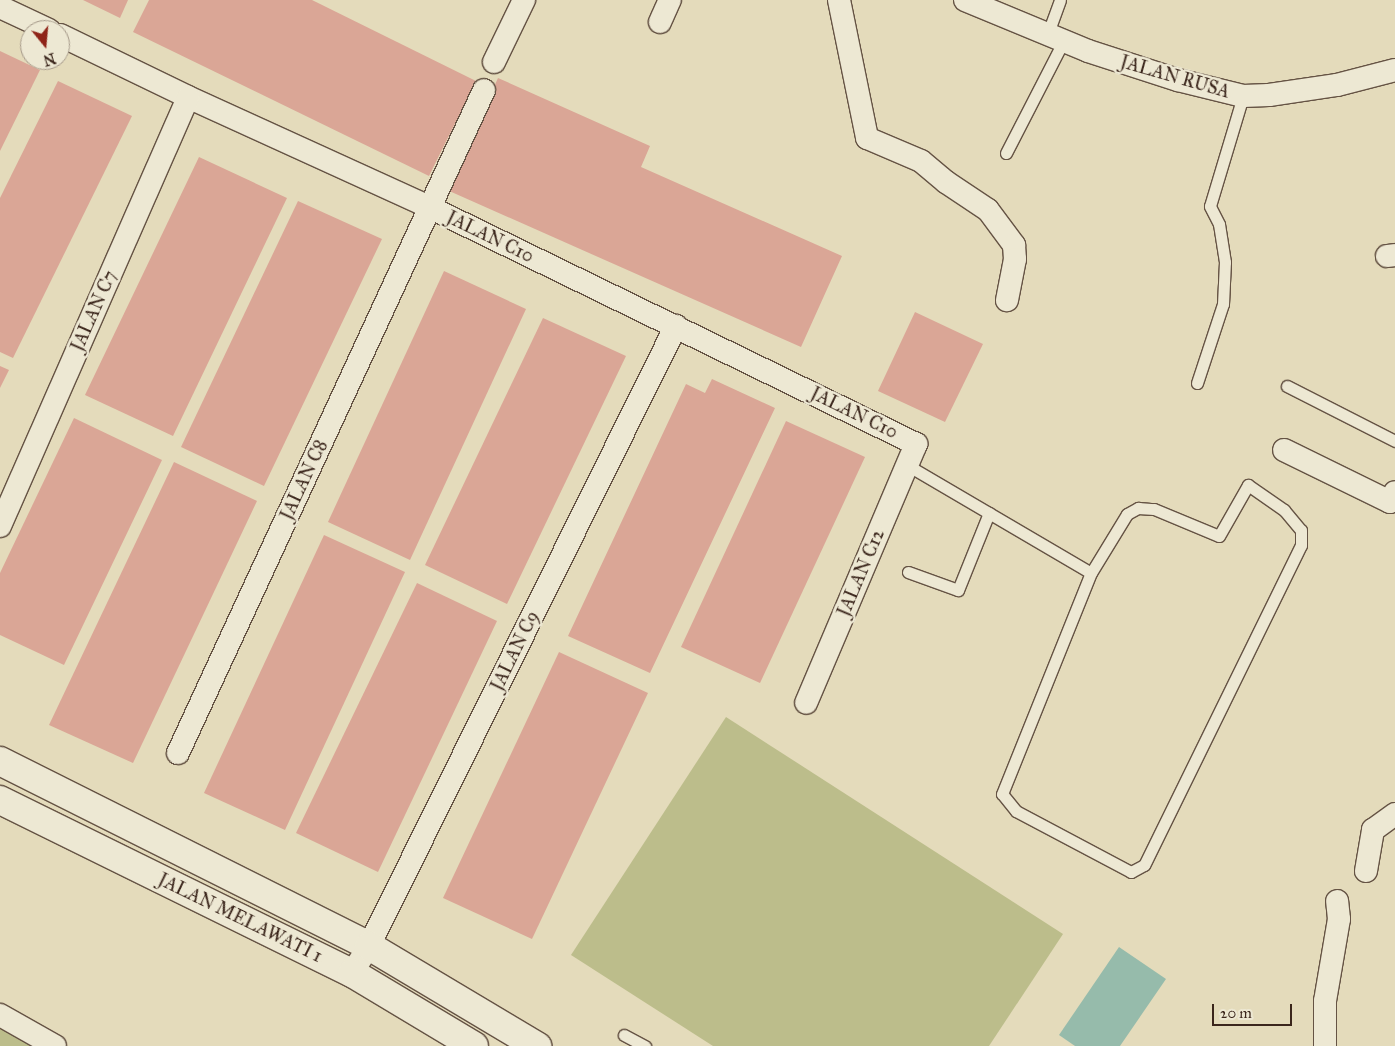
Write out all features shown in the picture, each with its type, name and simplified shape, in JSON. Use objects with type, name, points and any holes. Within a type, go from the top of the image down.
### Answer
[{"type":"street","points":[[494,62],[524,0]]},
{"type":"street","points":[[660,22],[670,0]]},
{"type":"street","points":[[839,0],[867,138],[921,161],[946,182],[988,210],[1014,245],[1015,259],[1007,300]]},
{"type":"street","name":"JALAN RUSA","points":[[964,0],[1088,51],[1169,78],[1243,96],[1269,95],[1337,85],[1395,70]]},
{"type":"street","points":[[0,7],[28,20]]},
{"type":"street","name":"JALAN C10","points":[[70,40],[188,97],[429,207],[916,444]]},
{"type":"street","name":"JALAN C8","points":[[178,753],[484,90]]},
{"type":"street","name":"JALAN C7","points":[[0,526],[188,97]]},
{"type":"street","name":"JALAN C9","points":[[352,973],[369,946],[676,326]]},
{"type":"street","name":"JALAN C12","points":[[806,703],[916,444]]},
{"type":"street","points":[[1284,450],[1390,502],[1395,492]]},
{"type":"street","name":"JALAN MELAWATI 1","points":[[0,761],[369,946],[537,1046]]},
{"type":"street","name":"JALAN MELAWATI 1","points":[[0,800],[352,973],[474,1046]]},
{"type":"street","points":[[1366,871],[1373,830],[1395,814]]},
{"type":"street","points":[[1324,1046],[1325,1001],[1338,919],[1338,901]]},
{"type":"street","points":[[0,1015],[55,1046]]},
{"type":"lane","points":[[1006,153],[1056,37],[1060,0]]},
{"type":"lane","points":[[1196,383],[1223,304],[1225,262],[1219,224],[1210,206],[1243,96]]},
{"type":"lane","points":[[1287,386],[1395,442]]},
{"type":"lane","points":[[907,465],[1091,573]]},
{"type":"lane","points":[[1248,485],[1284,510],[1301,530],[1301,545],[1144,866],[1131,872],[1016,811],[1002,794],[1091,573],[1127,514],[1138,508],[1154,509],[1219,536],[1248,485]]},
{"type":"lane","points":[[908,572],[958,590],[989,513]]},
{"type":"lane","points":[[624,1035],[645,1046]]},
{"type":"shaded area","points":[[726,717],[1063,934],[989,1046],[713,1046],[571,955]]},
{"type":"shaded area","points":[[1119,947],[1166,979],[1120,1046],[1075,1046],[1059,1035]]},
{"type":"shaded area","points":[[0,1025],[35,1046],[0,1046]]},
{"type":"building","points":[[83,0],[128,0],[120,18]]},
{"type":"building","points":[[149,0],[312,0],[476,81],[429,176],[133,32]]},
{"type":"building","points":[[0,51],[20,60],[20,70],[40,70],[0,151]]},
{"type":"building","points":[[498,78],[650,146],[641,167],[842,256],[801,347],[447,190]]},
{"type":"building","points":[[58,81],[132,116],[13,358],[0,352],[0,198]]},
{"type":"building","points":[[199,157],[287,198],[173,436],[85,395]]},
{"type":"building","points":[[298,201],[382,239],[264,486],[181,447]]},
{"type":"building","points":[[444,271],[526,309],[410,560],[328,522]]},
{"type":"building","points":[[915,312],[983,344],[945,422],[878,391]]},
{"type":"building","points":[[543,318],[626,356],[507,604],[425,565]]},
{"type":"building","points":[[0,366],[9,370],[0,388]]},
{"type":"building","points":[[712,379],[775,408],[650,673],[568,636],[686,384],[705,393]]},
{"type":"building","points":[[74,418],[162,460],[64,665],[0,635],[0,573]]},
{"type":"building","points":[[786,421],[865,457],[760,683],[681,647]]},
{"type":"building","points":[[174,462],[257,501],[133,763],[49,725]]},
{"type":"building","points":[[324,535],[405,572],[285,830],[204,793]]},
{"type":"building","points":[[417,583],[497,621],[378,872],[296,833]]},
{"type":"building","points":[[559,652],[648,693],[532,939],[443,898]]}]
